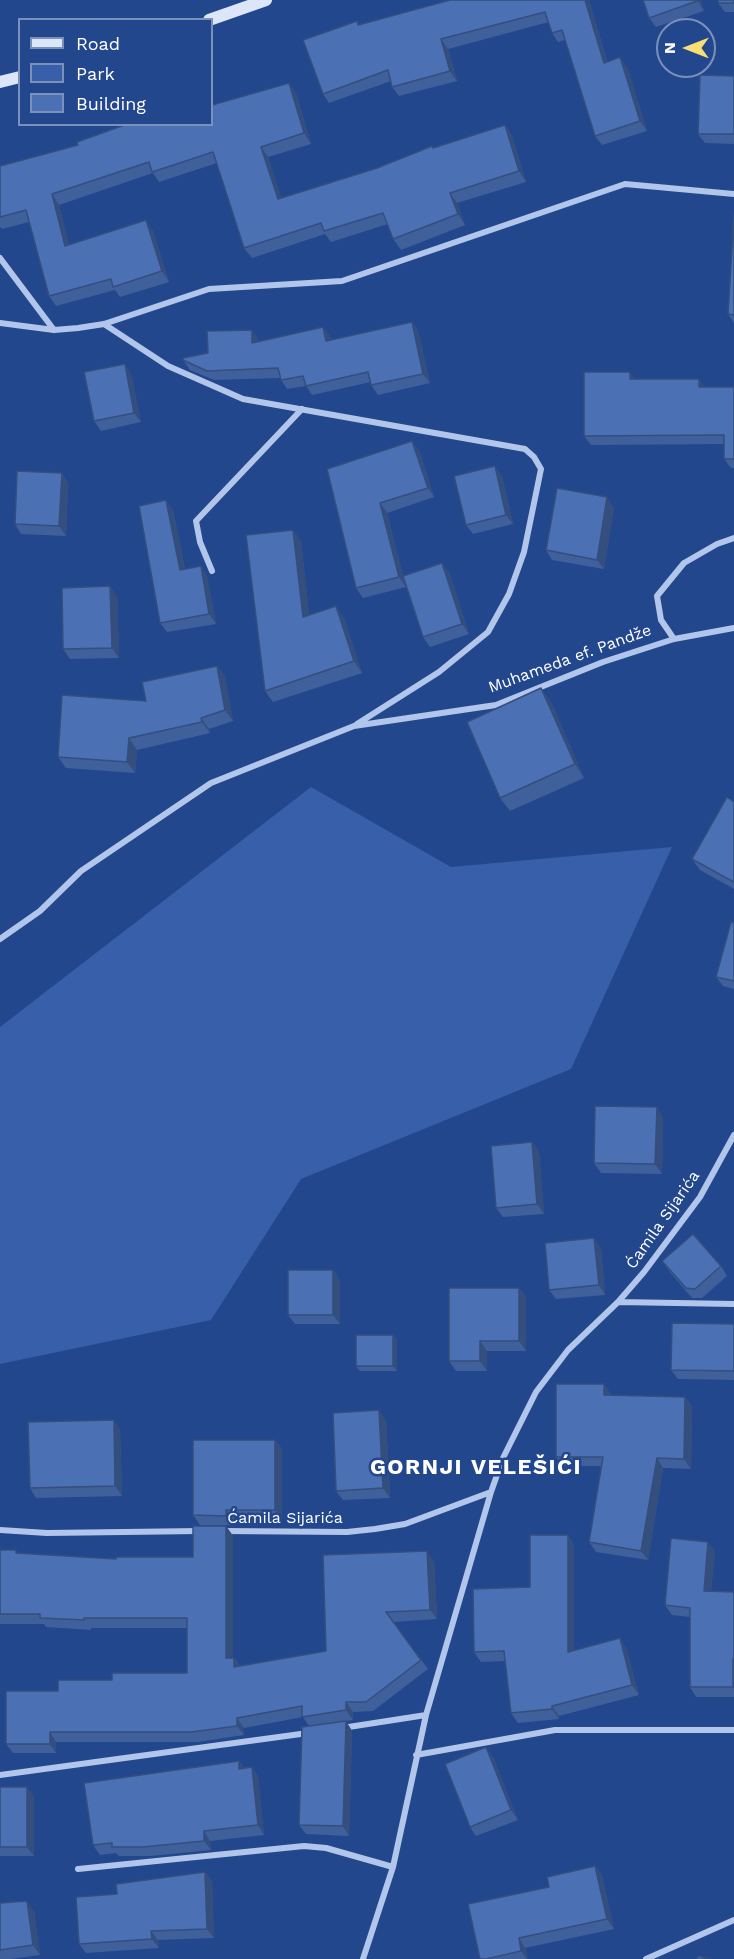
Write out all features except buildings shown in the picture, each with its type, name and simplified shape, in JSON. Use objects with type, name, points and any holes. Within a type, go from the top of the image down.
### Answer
[{"type":"street","points":[[213,19],[266,0]]},
{"type":"street","points":[[0,82],[18,78]]},
{"type":"street","points":[[0,323],[54,330],[104,324],[209,289],[342,281],[625,183],[734,194]]},
{"type":"street","points":[[0,258],[54,330]]},
{"type":"street","points":[[104,324],[168,366],[243,399],[525,449],[534,457],[541,469],[524,552],[509,594],[488,632],[439,672],[354,726]]},
{"type":"street","points":[[212,571],[200,542],[196,520],[302,409]]},
{"type":"street","name":"Muhameda ef. Pandže","points":[[674,639],[661,620],[657,596],[684,563],[717,544],[734,538]]},
{"type":"street","name":"Muhameda ef. Pandže","points":[[0,939],[40,911],[81,871],[211,783],[354,726],[496,705],[603,662],[674,639],[734,628]]},
{"type":"street","name":"Ćamila Sijarića","points":[[363,1959],[393,1867],[426,1716],[503,1458],[536,1392],[568,1350],[618,1302],[644,1272],[700,1197],[734,1135]]},
{"type":"street","points":[[618,1302],[734,1304]]},
{"type":"street","name":"Ćamila Sijarića","points":[[215,1531],[346,1532],[375,1529],[405,1524],[491,1492]]},
{"type":"street","points":[[0,1530],[47,1533],[203,1531]]},
{"type":"street","points":[[332,1730],[426,1716]]},
{"type":"street","points":[[416,1755],[555,1730],[734,1730]]},
{"type":"street","points":[[0,1775],[320,1731]]},
{"type":"street","points":[[78,1869],[303,1846],[338,1850],[393,1867]]},
{"type":"street","points":[[646,1959],[734,1920]]},
{"type":"green space","points":[[311,787],[451,867],[672,847],[571,1069],[301,1179],[211,1320],[0,1364],[0,1027]]},
{"type":"district","name":"GORNJI VELEŠIĆI","points":[[476,1468]]}]
